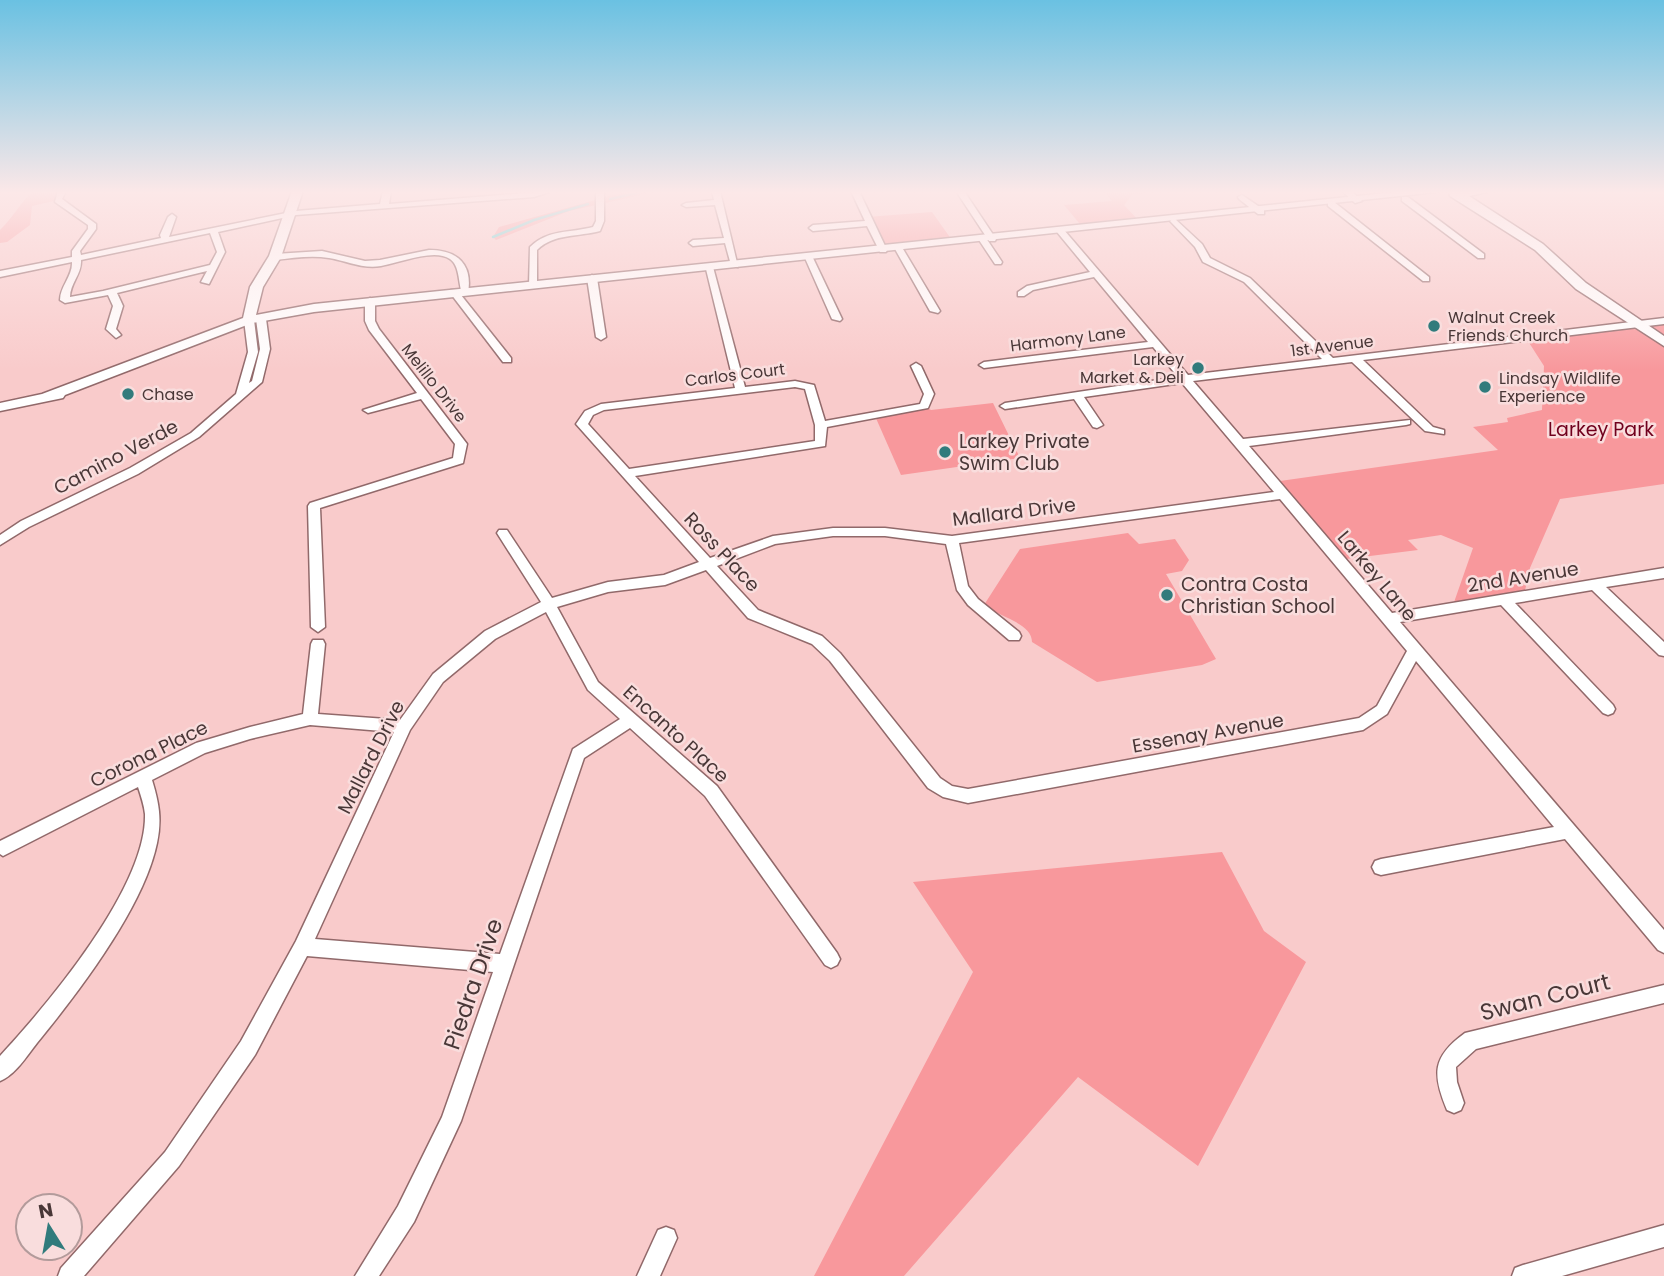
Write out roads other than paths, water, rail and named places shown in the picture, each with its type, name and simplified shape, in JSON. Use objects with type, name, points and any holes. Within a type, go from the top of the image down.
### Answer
[{"type":"main road","points":[[253,322],[277,265],[275,257],[277,251]]},
{"type":"main road","points":[[0,407],[72,393],[118,379],[169,354],[253,322],[370,301],[878,251]]},
{"type":"main road","points":[[1543,251],[1580,286],[1664,342]]},
{"type":"street","points":[[76,251],[77,268],[65,291],[65,300],[112,293],[175,274],[215,267]]},
{"type":"street","points":[[0,274],[117,251]]},
{"type":"street","points":[[206,282],[220,251]]},
{"type":"street","points":[[532,284],[533,251]]},
{"type":"street","points":[[731,251],[735,265]]},
{"type":"street","points":[[900,251],[935,311]]},
{"type":"street","points":[[993,251],[998,262]]},
{"type":"street","name":"Larkey Lane","points":[[1076,251],[1664,944]]},
{"type":"street","points":[[1201,251],[1206,260],[1247,279],[1331,362]]},
{"type":"street","points":[[1390,251],[1426,279]]},
{"type":"street","points":[[1474,251],[1481,256]]},
{"type":"street","points":[[275,257],[318,254],[374,264],[425,252],[445,253],[462,265],[466,276],[459,291],[507,360]]},
{"type":"street","points":[[809,258],[837,319]]},
{"type":"street","points":[[708,267],[741,390]]},
{"type":"street","points":[[1021,294],[1030,288],[1096,274]]},
{"type":"street","points":[[592,278],[601,337]]},
{"type":"street","points":[[112,293],[118,306],[111,329],[116,335]]},
{"type":"street","name":"Melillo Drive","points":[[318,627],[314,506],[459,460],[461,444],[374,330],[370,321],[370,301]]},
{"type":"street","name":"1st Avenue","points":[[1005,406],[1185,379],[1664,321]]},
{"type":"street","name":"Camino Verde","points":[[0,541],[25,524],[134,471],[195,435],[242,394],[253,352],[253,322]]},
{"type":"street","name":"Harmony Lane","points":[[984,365],[1156,345]]},
{"type":"street","points":[[1355,359],[1429,429],[1440,432]]},
{"type":"street","points":[[627,473],[811,447],[823,442],[821,425],[924,406],[929,394],[916,366]]},
{"type":"street","name":"Carlos Court","points":[[582,424],[589,413],[601,407],[795,384],[810,387],[821,425]]},
{"type":"street","points":[[1076,394],[1097,425]]},
{"type":"street","points":[[368,410],[423,395]]},
{"type":"street","points":[[1241,443],[1406,422]]},
{"type":"street","name":"Ross Place","points":[[582,424],[753,614],[817,640],[835,657],[934,783],[949,792],[968,796]]},
{"type":"street","name":"Mallard Drive","points":[[69,1276],[172,1159],[248,1048],[302,947],[404,727],[438,678],[490,635],[549,604],[608,587],[665,580],[773,540],[833,532],[885,532],[952,541],[1283,495]]},
{"type":"street","name":"Encanto Place","points":[[503,533],[549,604],[593,686],[711,791],[831,959]]},
{"type":"street","points":[[952,541],[962,587],[973,602],[1014,636]]},
{"type":"street","name":"2nd Avenue","points":[[1388,619],[1664,573]]},
{"type":"street","points":[[1595,585],[1664,651]]},
{"type":"street","points":[[1503,599],[1608,709]]},
{"type":"street","points":[[310,719],[318,644]]},
{"type":"street","name":"Essenay Avenue","points":[[968,796],[1363,724],[1382,710],[1415,650]]},
{"type":"street","name":"Corona Place","points":[[3,848],[201,748],[310,719],[404,727]]},
{"type":"street","name":"Piedra Drive","points":[[366,1276],[406,1214],[451,1121],[578,754],[630,720]]},
{"type":"street","points":[[0,1071],[42,1026],[65,994],[95,950],[141,869],[153,815],[144,779]]},
{"type":"street","points":[[1381,867],[1570,831]]},
{"type":"street","points":[[302,947],[507,964]]},
{"type":"street","name":"Swan Court","points":[[1454,1103],[1444,1075],[1450,1055],[1472,1040],[1664,994]]},
{"type":"street","points":[[1523,1276],[1664,1236]]},
{"type":"street","points":[[648,1276],[666,1238]]},
{"type":"place","name":"Walnut Creek Friends Church","points":[[1434,326]]},
{"type":"place","name":"Larkey Market & Deli","points":[[1198,368]]},
{"type":"place","name":"Lindsay Wildlife Experience","points":[[1485,387]]},
{"type":"place","name":"Chase","points":[[128,394]]},
{"type":"place","name":"Larkey Private Swim Club","points":[[945,452]]},
{"type":"place","name":"Contra Costa Christian School","points":[[1167,595]]},
{"type":"park label","name":"Larkey Park","points":[[1601,429]]}]
